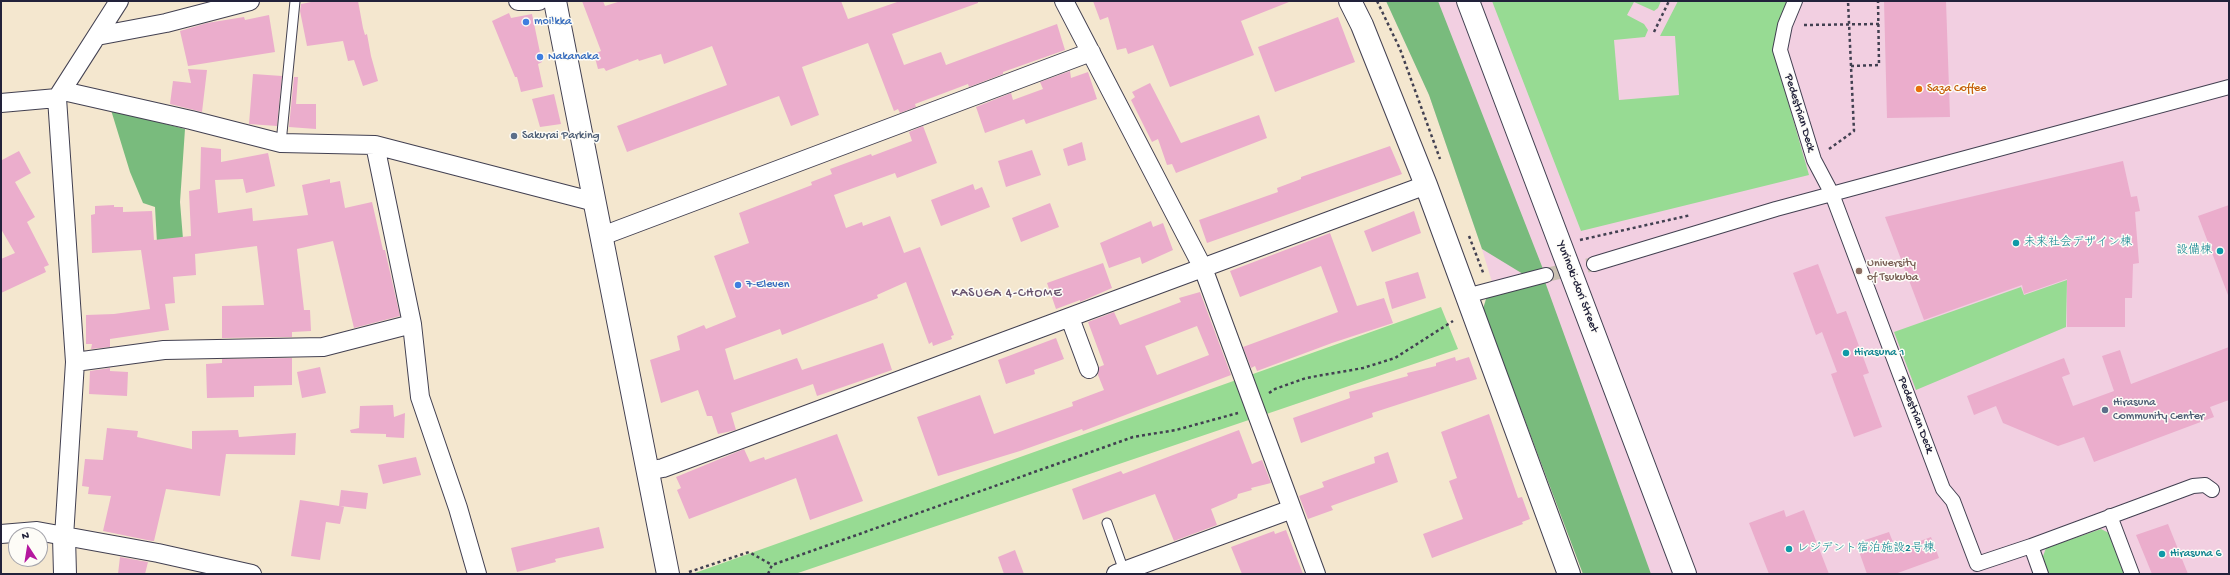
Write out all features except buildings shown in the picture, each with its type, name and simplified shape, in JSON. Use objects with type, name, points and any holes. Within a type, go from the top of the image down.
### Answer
[{"type":"street","points":[[65,574],[64,536],[75,362],[60,95],[119,1]]},
{"type":"street","points":[[96,36],[166,23],[250,1]]},
{"type":"street","points":[[518,1],[539,1]]},
{"type":"street","points":[[556,1],[647,471],[676,574]]},
{"type":"street","points":[[1064,1],[1203,268],[1316,574]]},
{"type":"street","points":[[1350,1],[1362,25],[1426,185],[1569,574]]},
{"type":"street","name":"Yurinoki-dori Street","points":[[1468,1],[1685,574]]},
{"type":"street","name":"Pedestrian Deck","points":[[1795,1],[1785,25],[1780,50],[1814,160],[1832,194],[1943,489],[1953,501],[1975,569],[2031,546],[2193,486],[2205,485],[2212,490]]},
{"type":"street","points":[[602,236],[1091,52]]},
{"type":"street","points":[[1594,264],[1832,194],[2229,87]]},
{"type":"street","points":[[1,103],[60,95],[191,120],[281,143],[375,145],[595,202]]},
{"type":"street","points":[[375,145],[412,324],[420,397],[458,508],[477,574]]},
{"type":"street","points":[[647,471],[677,463],[1426,185]]},
{"type":"street","points":[[1466,296],[1489,288],[1546,275]]},
{"type":"street","points":[[1070,318],[1089,369]]},
{"type":"street","points":[[75,362],[164,350],[323,346],[412,324]]},
{"type":"street","points":[[1120,572],[1292,509]]},
{"type":"street","points":[[2110,516],[2132,574]]},
{"type":"street","points":[[1,534],[37,531],[158,553],[252,574]]},
{"type":"street","points":[[2031,546],[2041,574]]},
{"type":"lane","points":[[281,143],[295,1]]},
{"type":"lane","points":[[1107,523],[1120,572]]},
{"type":"path","points":[[1377,1],[1400,49],[1443,166]]},
{"type":"path","points":[[1654,32],[1670,1]]},
{"type":"path","points":[[1814,160],[1854,131],[1848,1]]},
{"type":"path","points":[[1851,66],[1879,65],[1878,1]]},
{"type":"path","points":[[1785,25],[1879,24]]},
{"type":"path","points":[[1467,230],[1489,288]]},
{"type":"path","points":[[768,574],[772,565],[1133,437],[1176,430],[1232,416],[1254,405],[1275,389],[1306,378],[1363,368],[1394,358],[1458,317]]},
{"type":"path","points":[[676,574],[748,552],[772,565]]},
{"type":"shaded area","name":"University of Tsukuba","points":[[1386,1],[2229,1],[2229,574],[1583,574],[1483,309],[1486,299],[1495,292],[1482,249],[1429,95]]},
{"type":"green space","points":[[1386,1],[1438,1],[1543,269],[1523,274],[1482,249],[1429,95]]},
{"type":"green space","points":[[1492,1],[1661,1],[1658,8],[1654,11],[1634,2],[1627,15],[1644,24],[1648,30],[1645,37],[1614,40],[1619,100],[1679,95],[1675,36],[1660,36],[1678,1],[1789,1],[1775,56],[1809,175],[1581,231]]},
{"type":"green space","points":[[111,110],[185,129],[180,202],[183,239],[157,243],[155,207],[143,203],[130,172]]},
{"type":"green space","points":[[1544,279],[1651,574],[1583,574],[1483,309],[1486,299],[1495,292]]},
{"type":"green space","points":[[2067,280],[2066,327],[1916,390],[1894,332],[2021,287],[2024,295]]},
{"type":"green space","points":[[1441,307],[1458,349],[795,574],[692,574]]},
{"type":"green space","points":[[2101,529],[2111,534],[2126,574],[2048,574],[2042,559],[2046,548]]},
{"type":"tunnel","points":[[1546,275],[1594,264]]},
{"type":"place","name":"moi!kka","points":[[526,22]]},
{"type":"place","name":"Nakanaka","points":[[540,57]]},
{"type":"place","name":"Saza Coffee","points":[[1919,89]]},
{"type":"place","name":"Sakurai Parking","points":[[514,136]]},
{"type":"place","name":"未来社会デザイン棟","points":[[2016,243]]},
{"type":"place","name":"設備棟","points":[[2220,251]]},
{"type":"place","name":"University of Tsukuba","points":[[1859,271]]},
{"type":"place","name":"7-Eleven","points":[[738,285]]},
{"type":"place","name":"Hirasuna 1","points":[[1846,353]]},
{"type":"place","name":"Hirasuna Community Center","points":[[2105,410]]},
{"type":"place","name":"レジデント宿泊施設2号棟","points":[[1789,549]]},
{"type":"place","name":"Hirasuna 6","points":[[2162,554]]},
{"type":"district","name":"KASUGA 4-CHOME","points":[[1007,294]]}]
